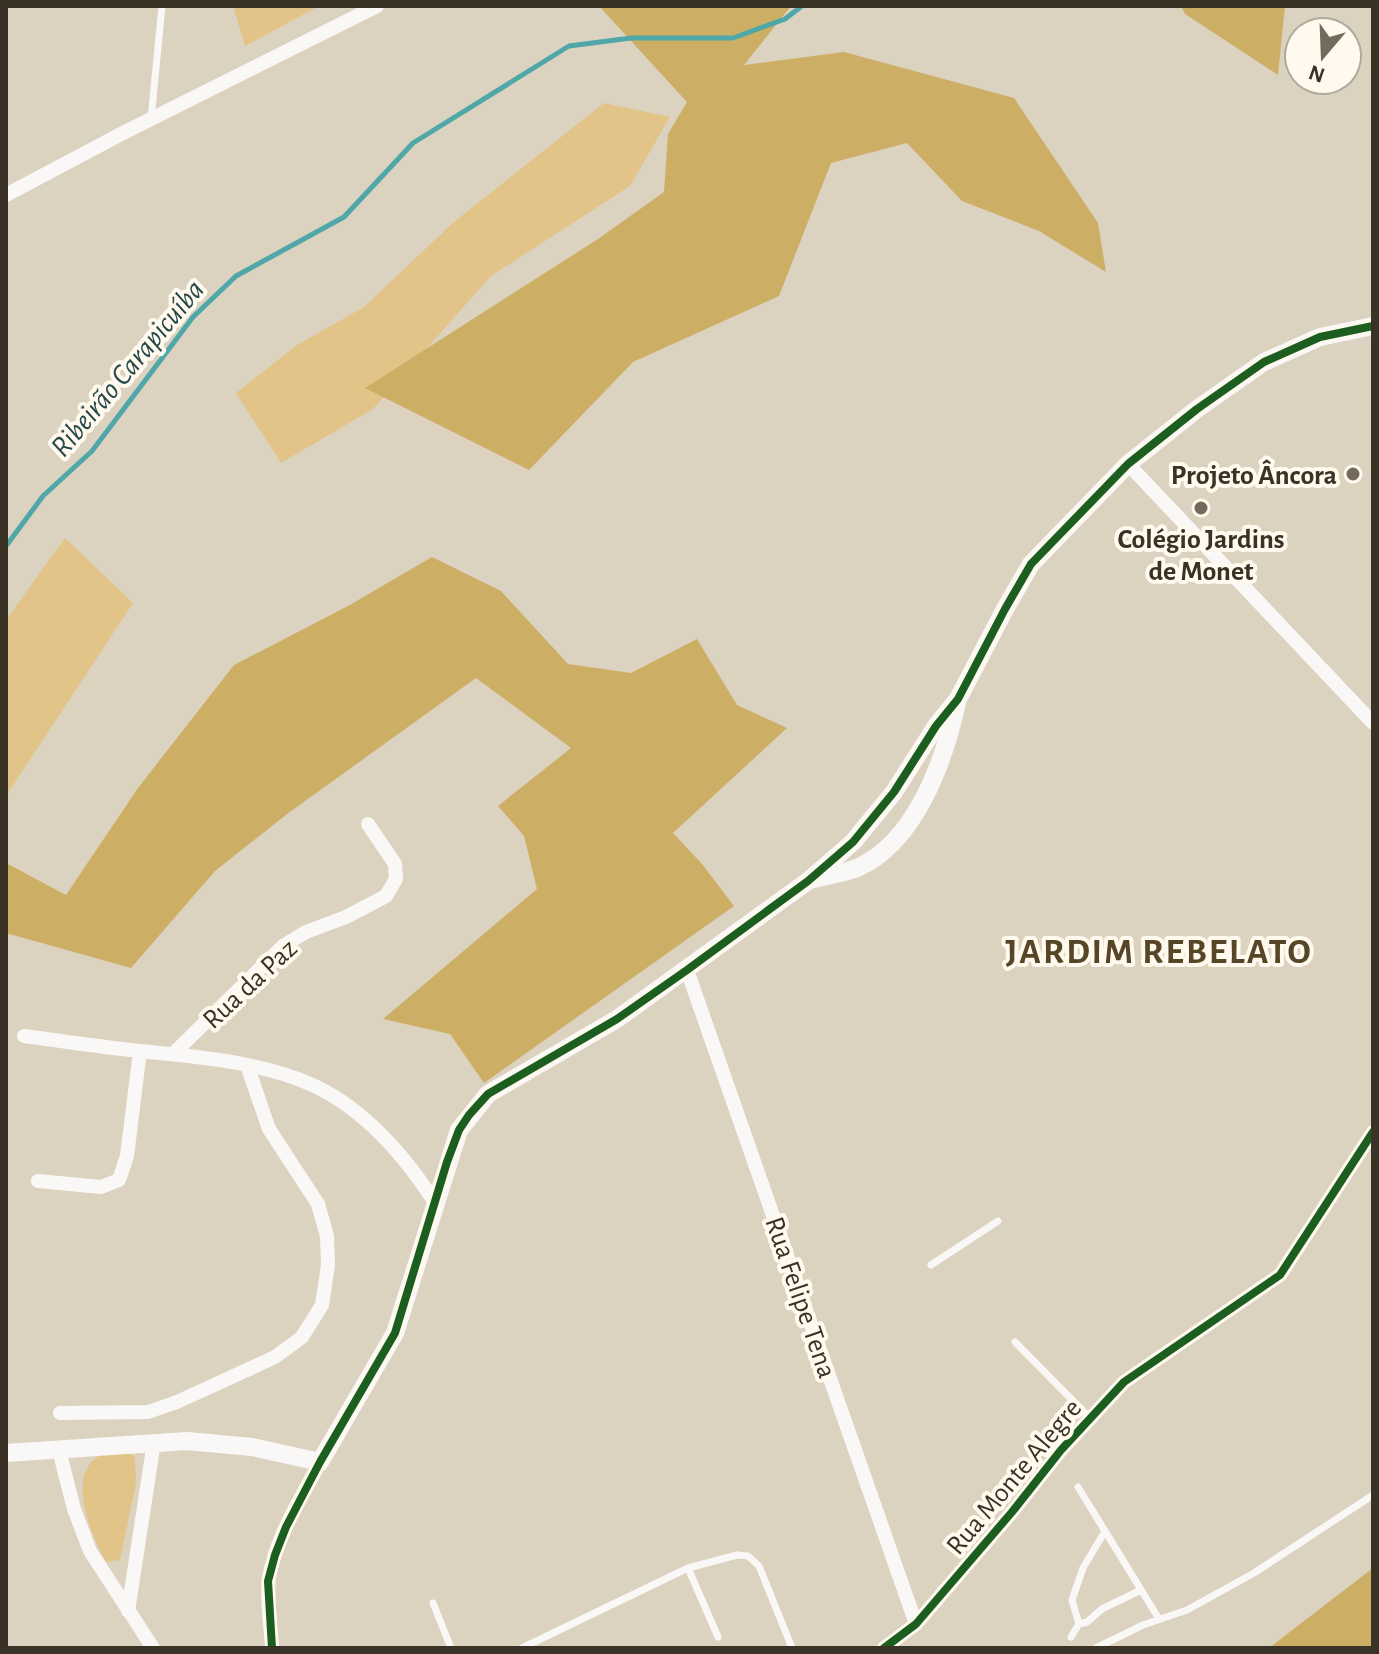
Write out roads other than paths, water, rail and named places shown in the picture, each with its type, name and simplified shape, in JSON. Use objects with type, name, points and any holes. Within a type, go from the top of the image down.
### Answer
[{"type":"street","points":[[6,195],[377,6]]},
{"type":"street","points":[[272,1648],[268,1581],[275,1555],[320,1462],[395,1333],[459,1130],[488,1094],[617,1019],[808,881],[860,834],[894,792],[936,726],[958,699],[1031,564],[1128,464],[1197,409],[1264,362],[1320,337],[1373,326]]},
{"type":"street","points":[[1128,464],[1373,723]]},
{"type":"street","points":[[808,881],[858,867],[902,831],[934,777],[958,699]]},
{"type":"street","name":"Rua da Paz","points":[[174,1053],[283,946],[306,932],[346,917],[386,896],[396,879],[395,864],[368,824]]},
{"type":"street","name":"Rua Felipe Tena","points":[[687,970],[916,1624]]},
{"type":"street","points":[[24,1036],[174,1053],[247,1065],[310,1084],[344,1104],[387,1141],[417,1175],[436,1204]]},
{"type":"street","points":[[38,1181],[101,1187],[119,1180],[127,1156],[140,1051]]},
{"type":"street","points":[[60,1413],[148,1412],[177,1402],[275,1357],[302,1337],[322,1305],[328,1265],[327,1236],[318,1204],[269,1129],[247,1065]]},
{"type":"street","name":"Rua Monte Alegre","points":[[884,1648],[916,1624],[1124,1382],[1280,1275],[1373,1132]]},
{"type":"street","points":[[6,1453],[187,1441],[252,1447],[320,1462]]},
{"type":"street","points":[[128,1611],[154,1442]]},
{"type":"street","points":[[59,1450],[74,1509],[90,1551],[153,1648]]},
{"type":"lane","points":[[151,119],[162,6]]},
{"type":"lane","points":[[931,1265],[998,1221]]},
{"type":"lane","points":[[1015,1342],[1090,1418]]},
{"type":"lane","points":[[1078,1487],[1159,1619]]},
{"type":"lane","points":[[1096,1648],[1159,1619],[1187,1610],[1254,1573],[1373,1495]]},
{"type":"lane","points":[[1079,1624],[1072,1608],[1075,1588],[1105,1531]]},
{"type":"lane","points":[[522,1648],[688,1568],[737,1555],[748,1556],[759,1566],[792,1648]]},
{"type":"lane","points":[[688,1568],[718,1637]]},
{"type":"lane","points":[[1071,1637],[1079,1624],[1141,1590]]},
{"type":"lane","points":[[433,1603],[451,1648]]},
{"type":"waterway","name":"Ribeirão Carapicuíba","points":[[6,546],[43,496],[92,451],[193,317],[236,276],[344,217],[413,143],[569,46],[631,38],[733,38],[785,19],[802,6]]},
{"type":"place","name":"Projeto Âncora","points":[[1353,474]]},
{"type":"place","name":"Colégio Jardins de Monet","points":[[1201,508]]},
{"type":"district","name":"JARDIM REBELATO","points":[[1159,950]]}]
